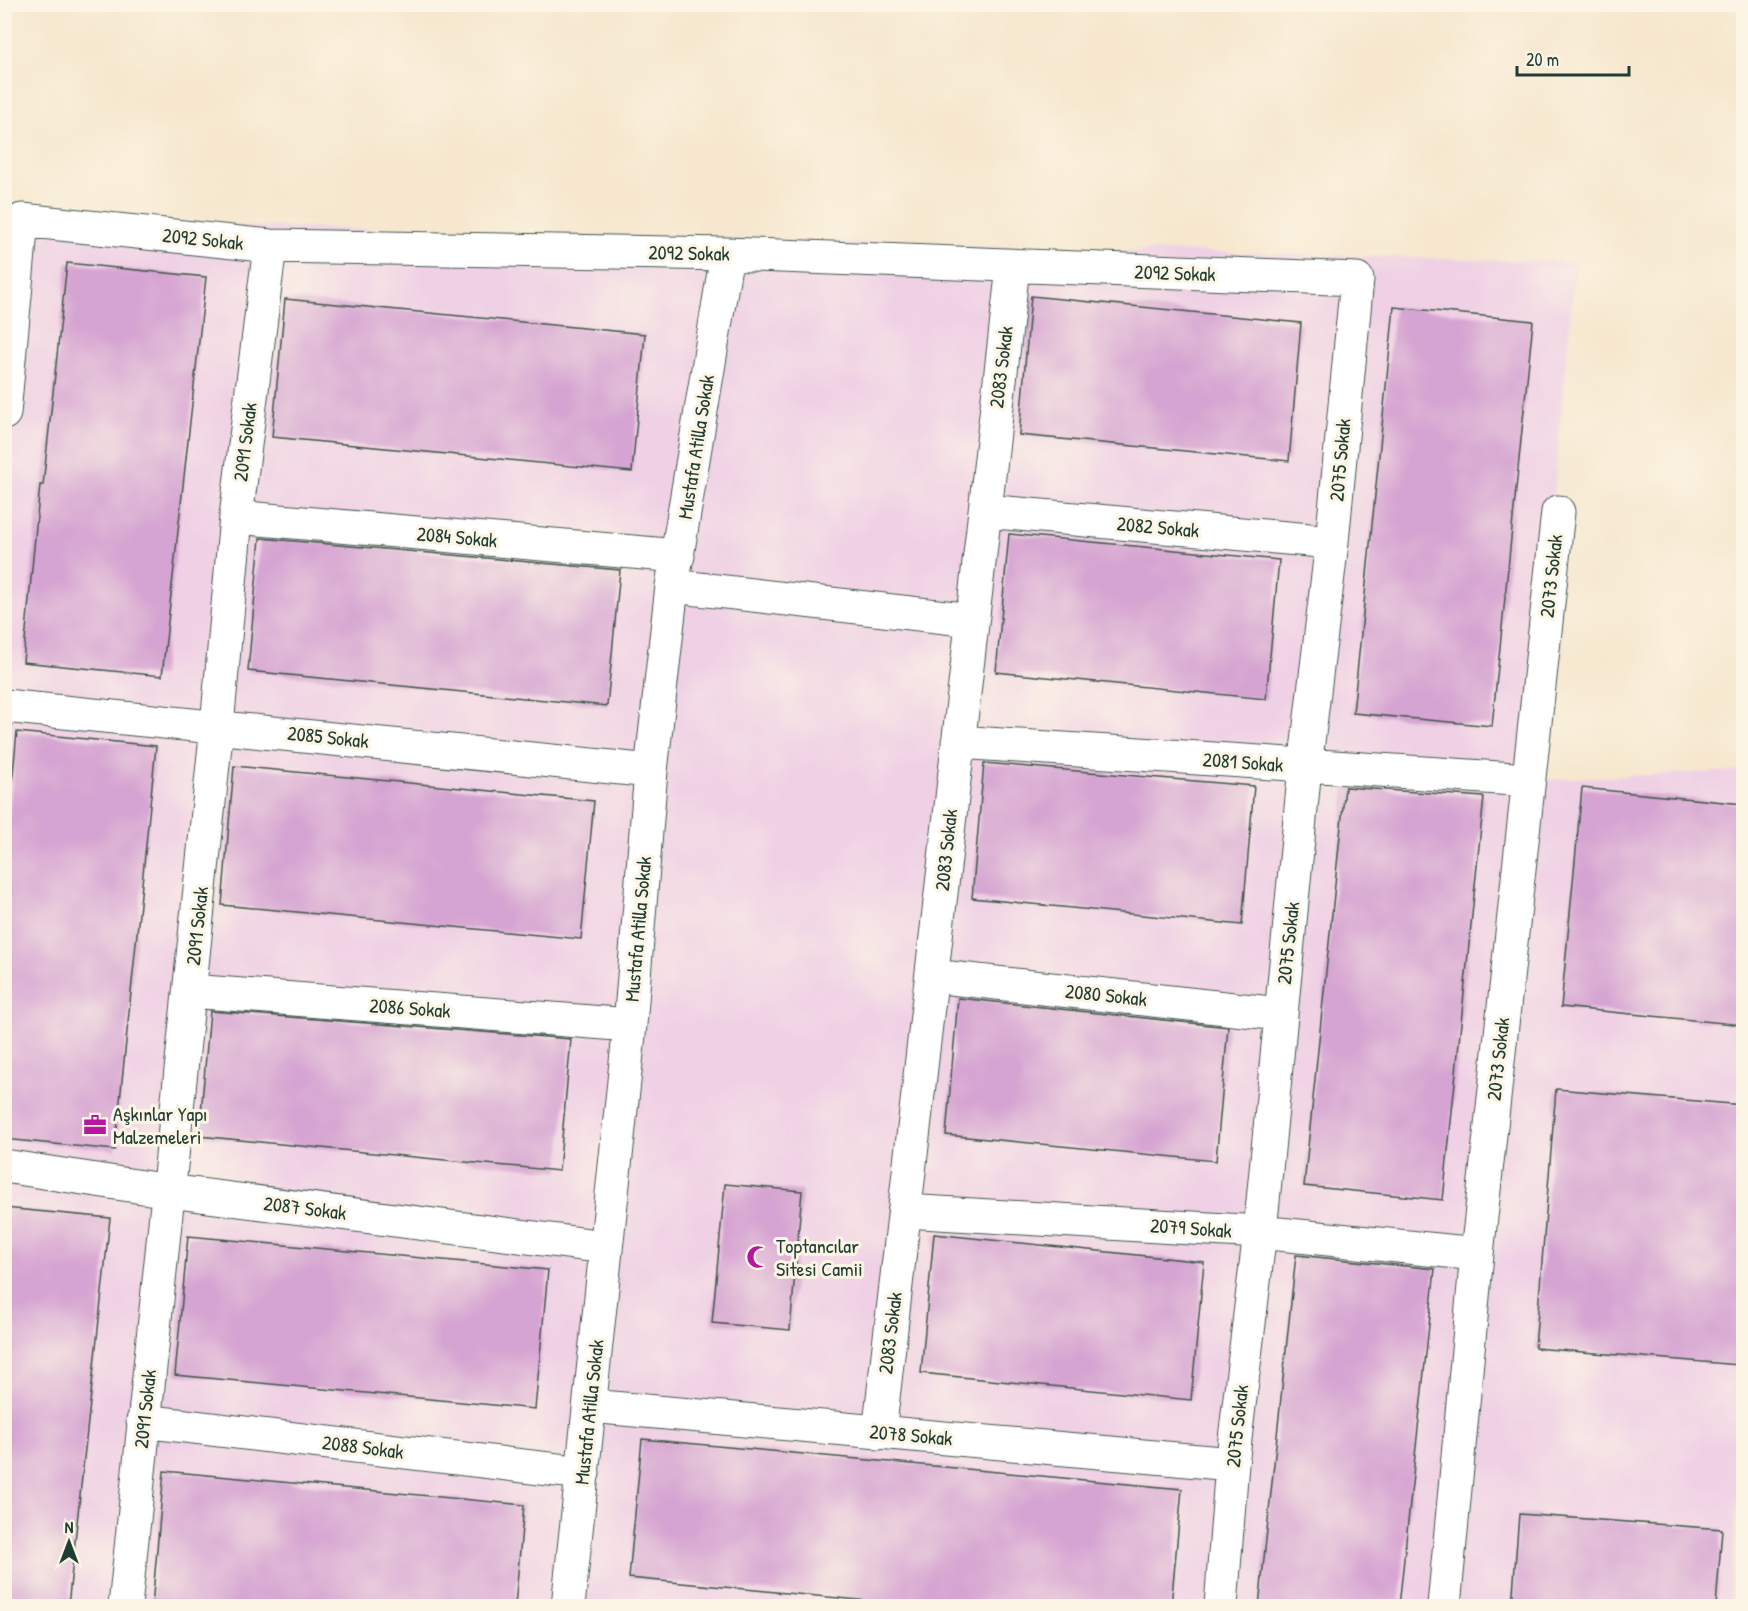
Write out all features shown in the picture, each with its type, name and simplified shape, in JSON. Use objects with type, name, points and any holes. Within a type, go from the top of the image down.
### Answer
[{"type":"street","name":"2092 Sokak","points":[[4,413],[22,220],[270,246],[727,254],[1357,279]]},
{"type":"street","name":"2091 Sokak","points":[[124,1606],[190,991],[236,518],[270,246]]},
{"type":"street","name":"Mustafa Atilla Sokak","points":[[568,1606],[630,1025],[651,771],[675,571],[727,254]]},
{"type":"street","name":"2083 Sokak","points":[[879,1432],[1012,267]]},
{"type":"street","name":"2075 Sokak","points":[[1221,1606],[1232,1464],[1260,1232],[1305,767],[1332,542],[1357,279]]},
{"type":"street","name":"2082 Sokak","points":[[984,511],[1332,542]]},
{"type":"street","name":"2073 Sokak","points":[[1444,1606],[1477,1254],[1558,512]]},
{"type":"street","name":"2084 Sokak","points":[[236,518],[675,571],[972,620]]},
{"type":"street","name":"2085 Sokak","points":[[4,706],[651,771]]},
{"type":"street","name":"2081 Sokak","points":[[958,742],[1305,767],[1529,780]]},
{"type":"street","name":"2080 Sokak","points":[[932,976],[1281,1014]]},
{"type":"street","name":"2086 Sokak","points":[[190,991],[630,1025]]},
{"type":"street","name":"2087 Sokak","points":[[4,1166],[169,1191],[605,1247]]},
{"type":"street","name":"2079 Sokak","points":[[904,1211],[1260,1232],[1477,1254]]},
{"type":"street","name":"2078 Sokak","points":[[590,1406],[1232,1464]]},
{"type":"street","name":"2088 Sokak","points":[[143,1421],[584,1473]]},
{"type":"shaded area","points":[[22,220],[1575,262],[1529,780],[1743,771],[1744,1428],[1729,1606],[5,1606],[4,412]]},
{"type":"building","points":[[67,263],[206,277],[162,676],[23,662],[40,485],[43,485]]},
{"type":"building","points":[[1031,296],[1301,323],[1289,461],[1019,435]]},
{"type":"building","points":[[285,299],[645,334],[632,472],[272,437]]},
{"type":"building","points":[[1394,307],[1533,321],[1492,726],[1353,713]]},
{"type":"building","points":[[1009,534],[1279,560],[1266,699],[996,672]]},
{"type":"building","points":[[260,538],[620,570],[607,706],[248,671]]},
{"type":"building","points":[[17,732],[156,746],[115,1150],[4,1139],[4,867]]},
{"type":"building","points":[[984,763],[1254,786],[1242,925],[972,898]]},
{"type":"building","points":[[234,766],[594,801],[581,939],[222,905]]},
{"type":"building","points":[[1345,787],[1484,797],[1443,1200],[1304,1186]]},
{"type":"building","points":[[1582,788],[1743,804],[1743,1025],[1561,1007]]},
{"type":"building","points":[[958,998],[1228,1027],[1216,1161],[946,1135]]},
{"type":"building","points":[[210,1011],[571,1039],[559,1171],[199,1136]]},
{"type":"building","points":[[1556,1089],[1743,1105],[1743,1312],[1739,1365],[1535,1348]]},
{"type":"building","name":"Toptancılar Sitesi Camii","points":[[725,1184],[802,1191],[790,1330],[712,1323]]},
{"type":"building","points":[[4,1208],[110,1218],[68,1606],[4,1606]]},
{"type":"building","points":[[934,1234],[1204,1262],[1191,1400],[921,1373]]},
{"type":"building","points":[[188,1236],[548,1270],[535,1409],[175,1375]]},
{"type":"building","points":[[1296,1255],[1435,1269],[1399,1606],[1259,1606]]},
{"type":"building","points":[[642,1439],[1182,1489],[1171,1606],[921,1606],[629,1578]]},
{"type":"building","points":[[164,1471],[524,1505],[515,1606],[152,1606]]},
{"type":"building","points":[[1519,1514],[1722,1529],[1716,1606],[1512,1606]]},
{"type":"place","name":"Aşkınlar Yapı Malzemeleri","points":[[95,1125]]},
{"type":"place","name":"Toptancılar Sitesi Camii","points":[[758,1257]]}]
